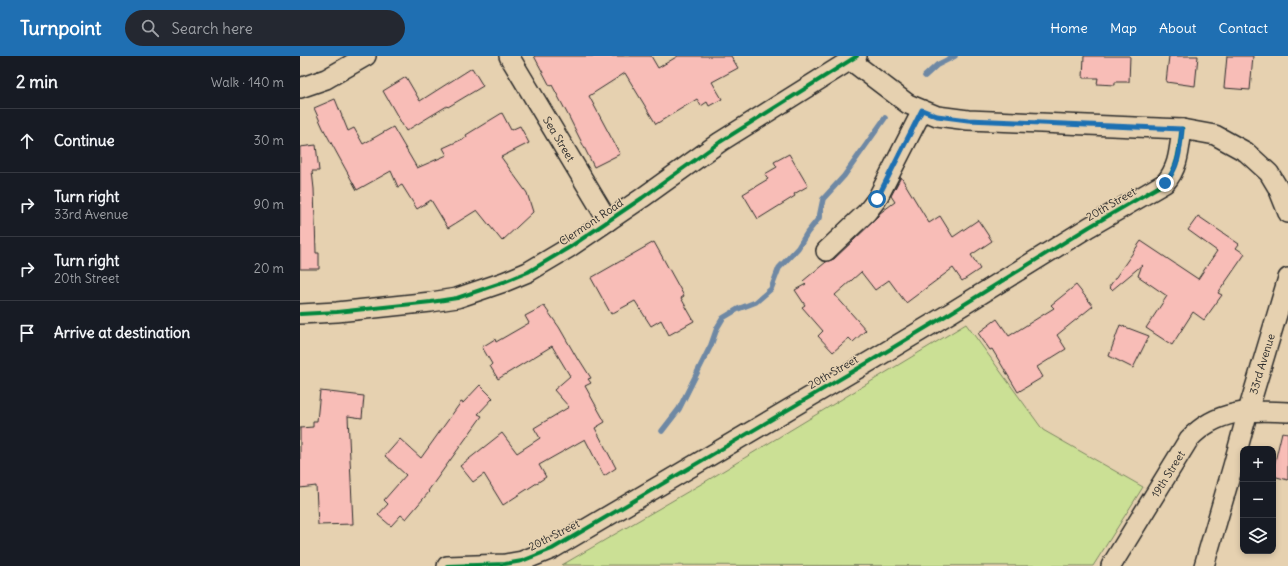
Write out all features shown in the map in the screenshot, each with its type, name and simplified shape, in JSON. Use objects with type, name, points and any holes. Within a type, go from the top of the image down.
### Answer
[{"type":"street","points":[[300,88],[326,79],[366,56]]},
{"type":"street","name":"Sea Street","points":[[509,56],[608,221]]},
{"type":"street","points":[[853,58],[908,104],[937,116],[957,119],[1182,129],[1215,135],[1246,152],[1269,173],[1278,188],[1288,213]]},
{"type":"street","name":"Clermont Road","points":[[300,314],[392,306],[457,298],[528,272],[570,247],[674,176],[720,142],[853,58]]},
{"type":"street","points":[[826,251],[867,212],[877,199],[922,110]]},
{"type":"street","name":"20th Street","points":[[447,566],[505,564],[522,561],[545,560],[552,549],[880,355],[1089,227],[1165,183],[1172,175],[1176,166],[1182,129]]},
{"type":"street","name":"33rd Avenue","points":[[1288,278],[1248,411],[1288,412]]},
{"type":"street","points":[[1204,566],[1248,411]]},
{"type":"street","name":"19th Street","points":[[1111,566],[1189,439],[1199,428],[1210,421],[1221,416],[1248,411]]},
{"type":"green space","points":[[966,324],[1043,430],[1143,487],[1093,566],[562,565],[708,480]]},
{"type":"building","points":[[534,56],[651,56],[658,68],[678,56],[731,56],[738,68],[712,82],[722,99],[709,106],[707,102],[701,106],[697,99],[656,124],[625,73],[589,96],[620,154],[594,167],[552,85],[550,86]]},
{"type":"building","points":[[1084,56],[1130,56],[1129,82],[1115,82],[1115,85],[1097,84],[1098,78],[1083,78]]},
{"type":"building","points":[[1169,56],[1198,56],[1195,86],[1166,82]]},
{"type":"building","points":[[1227,56],[1253,56],[1250,90],[1224,88]]},
{"type":"building","points":[[472,68],[483,86],[406,131],[383,91],[406,77],[420,101]]},
{"type":"building","points":[[335,99],[348,131],[354,128],[363,144],[393,127],[417,168],[447,155],[443,148],[467,137],[466,135],[502,113],[511,130],[520,126],[529,143],[501,157],[527,193],[533,212],[502,241],[477,210],[448,228],[431,200],[417,209],[402,185],[398,187],[391,171],[357,190],[323,128],[314,108]]},
{"type":"building","points":[[316,145],[319,171],[312,171],[316,253],[319,253],[319,269],[300,269],[300,147]]},
{"type":"building","points":[[789,154],[808,186],[758,219],[743,194],[768,179],[765,174],[777,167],[774,162]]},
{"type":"building","points":[[901,177],[929,223],[940,216],[953,237],[978,220],[992,241],[971,255],[980,269],[962,281],[953,268],[906,303],[889,280],[875,290],[861,272],[835,295],[866,330],[853,342],[849,338],[833,352],[818,336],[823,331],[802,307],[805,305],[795,290],[806,284],[803,281],[826,262],[834,259],[875,220],[880,213],[895,202],[891,196]]},
{"type":"building","points":[[1198,216],[1239,244],[1236,248],[1245,254],[1218,293],[1222,295],[1204,320],[1193,312],[1172,345],[1146,328],[1167,296],[1138,276],[1142,265],[1112,290],[1109,287],[1141,241],[1198,279],[1217,251],[1188,230]]},
{"type":"building","points":[[654,242],[684,296],[681,298],[694,321],[669,335],[661,320],[651,326],[635,301],[611,314],[591,278]]},
{"type":"building","points":[[1076,285],[1093,306],[1057,335],[1066,349],[1037,367],[1043,377],[1018,392],[992,349],[990,350],[978,333],[997,319],[1009,336],[1054,308],[1051,305]]},
{"type":"building","points":[[544,306],[591,378],[588,379],[591,383],[585,386],[605,422],[595,428],[616,468],[604,476],[585,439],[539,465],[546,477],[503,505],[484,474],[473,482],[460,466],[502,433],[517,453],[540,438],[534,428],[569,407],[554,390],[570,376],[552,346],[498,379],[490,366],[492,364],[482,347],[495,339],[496,342],[529,323],[525,316]]},
{"type":"building","points":[[1120,325],[1149,336],[1133,368],[1109,356]]},
{"type":"building","points":[[480,385],[493,398],[478,414],[482,416],[428,491],[429,492],[406,519],[401,515],[391,526],[378,515],[388,504],[384,500],[406,475],[385,456],[400,439],[421,458],[461,402],[463,403]]},
{"type":"building","points":[[320,391],[364,396],[362,418],[348,416],[353,524],[318,525],[316,486],[300,488],[300,428],[313,427],[313,421],[317,421]]},
{"type":"building","points":[[1282,432],[1288,433],[1288,480],[1276,477],[1276,457]]},
{"type":"waterway","points":[[925,76],[937,65],[955,56]]},
{"type":"waterway","points":[[662,431],[679,409],[723,318],[738,309],[756,302],[771,289],[779,268],[798,248],[807,233],[819,218],[823,199],[844,176],[885,118]]},
{"type":"cycle path","points":[[300,314],[337,312],[457,298],[528,272],[570,247],[720,142],[857,56]]},
{"type":"cycle path","points":[[447,566],[505,564],[522,561],[552,549],[874,359],[1089,227],[1165,183],[1170,177],[1176,164],[1182,129]]},
{"type":"route","points":[[877,199],[922,110],[937,116],[968,120],[1182,129],[1176,166],[1172,175],[1165,183]]}]
